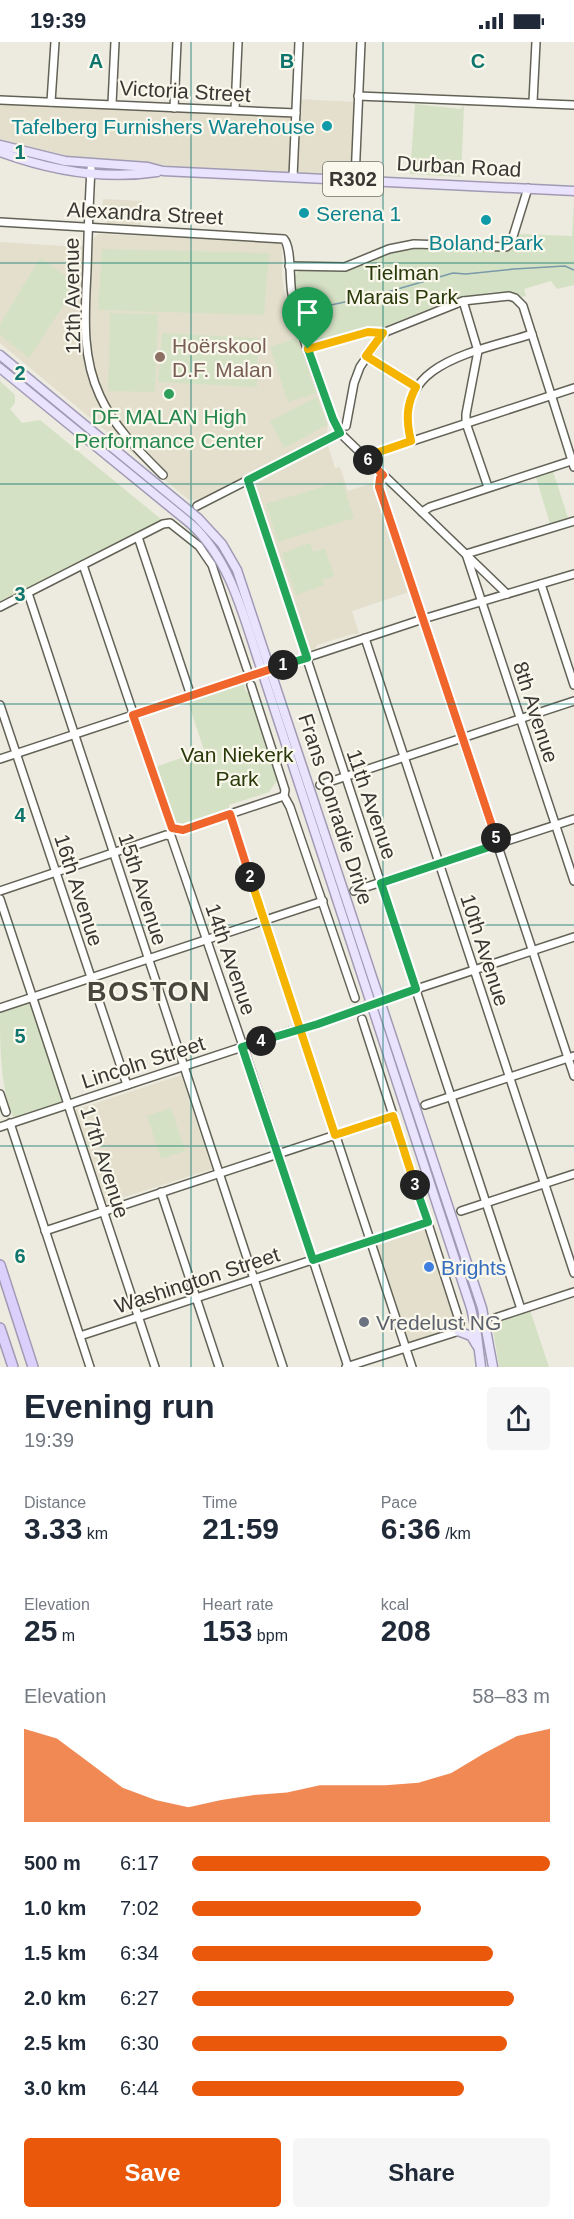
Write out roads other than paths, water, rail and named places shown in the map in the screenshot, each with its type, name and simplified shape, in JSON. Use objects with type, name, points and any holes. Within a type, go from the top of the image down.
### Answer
[{"type":"highway","points":[[0,1265],[35,1367]]},
{"type":"highway","points":[[0,1328],[13,1367]]},
{"type":"main road","name":"Durban Road","points":[[0,145],[91,169]]},
{"type":"main road","name":"Durban Road","points":[[0,152],[45,165],[91,169],[148,167],[163,171],[574,191]]},
{"type":"main road","name":"Frans Conradie Drive","points":[[0,354],[193,514],[215,536],[230,557],[239,576],[266,671],[371,1004],[471,1308],[481,1367]]},
{"type":"main road","name":"Frans Conradie Drive","points":[[0,368],[201,534],[220,560],[230,579],[266,671],[381,1001],[482,1308],[493,1367]]},
{"type":"main road","points":[[458,1331],[471,1336],[479,1352]]},
{"type":"street","points":[[51,102],[55,42]]},
{"type":"street","points":[[112,104],[115,42]]},
{"type":"street","points":[[174,108],[177,42]]},
{"type":"street","points":[[235,110],[238,42]]},
{"type":"street","points":[[293,177],[299,42]]},
{"type":"street","points":[[355,179],[361,42]]},
{"type":"street","points":[[532,102],[536,42]]},
{"type":"street","points":[[358,96],[574,105]]},
{"type":"street","name":"Victoria Street","points":[[0,100],[296,113]]},
{"type":"street","name":"12th Avenue","points":[[91,169],[85,331],[87,354],[100,398],[114,421],[129,441],[163,475]]},
{"type":"street","points":[[507,594],[340,433],[308,349],[292,294],[289,266],[345,267],[389,249],[414,244],[506,247],[511,243],[528,188]]},
{"type":"street","name":"Alexandra Street","points":[[0,222],[277,237],[287,241],[289,266]]},
{"type":"street","points":[[308,349],[368,332],[383,333],[463,301],[509,296],[515,298],[523,306],[573,462],[488,487],[430,507],[422,512]]},
{"type":"street","points":[[463,301],[478,351],[466,423],[488,487]]},
{"type":"street","points":[[346,426],[354,383],[366,356],[383,333]]},
{"type":"street","points":[[411,441],[407,424],[408,411],[416,387],[429,372],[440,365],[532,334]]},
{"type":"street","points":[[366,356],[416,387]]},
{"type":"street","points":[[367,459],[376,453],[574,388]]},
{"type":"street","points":[[197,506],[340,433]]},
{"type":"street","points":[[383,475],[380,478],[379,487],[532,951],[571,1057],[574,1076]]},
{"type":"street","name":"11th Avenue","points":[[248,480],[521,1309]]},
{"type":"street","points":[[466,554],[574,521]]},
{"type":"street","points":[[0,607],[138,537],[168,523],[173,524],[199,546],[209,560],[218,580],[247,669]]},
{"type":"street","points":[[138,537],[191,696]]},
{"type":"street","name":"8th Avenue","points":[[466,554],[574,881]]},
{"type":"street","name":"14th Avenue","points":[[83,565],[347,1367]]},
{"type":"street","points":[[0,759],[423,619],[574,574]]},
{"type":"street","points":[[541,584],[574,685]]},
{"type":"street","name":"15th Avenue","points":[[28,593],[283,1367]]},
{"type":"street","name":"10th Avenue","points":[[365,639],[574,1273]]},
{"type":"street","points":[[252,686],[285,787],[284,796],[290,807],[355,998]]},
{"type":"street","points":[[320,785],[574,701]]},
{"type":"street","name":"16th Avenue","points":[[0,705],[128,1085]]},
{"type":"street","points":[[0,891],[284,796]]},
{"type":"street","points":[[230,814],[412,1367]]},
{"type":"street","points":[[354,891],[574,819]]},
{"type":"street","name":"17th Avenue","points":[[0,899],[155,1367]]},
{"type":"street","points":[[0,1008],[322,901]]},
{"type":"street","name":"Lincoln Street","points":[[0,1127],[574,937]]},
{"type":"street","points":[[347,1367],[458,1331],[460,1323],[362,1019]]},
{"type":"street","points":[[425,1105],[571,1057]]},
{"type":"street","points":[[0,1094],[6,1112]]},
{"type":"street","points":[[45,1230],[393,1116]]},
{"type":"street","points":[[9,1124],[90,1367]]},
{"type":"street","points":[[461,1211],[574,1174]]},
{"type":"street","points":[[161,1192],[219,1367]]},
{"type":"street","name":"Washington Street","points":[[80,1336],[428,1222]]},
{"type":"street","points":[[495,1318],[574,1292]]},
{"type":"waterway","points":[[310,312],[453,273],[466,274],[565,266],[574,270]]},
{"type":"place","name":"Tafelberg Furnishers Warehouse","points":[[327,126]]},
{"type":"place","name":"Serena 1","points":[[304,213]]},
{"type":"place","name":"Boland Park","points":[[486,220]]},
{"type":"place","name":"Hoërskool D.F. Malan","points":[[160,357]]},
{"type":"place","name":"DF MALAN High Performance Center","points":[[169,394]]},
{"type":"place","name":"Brights","points":[[429,1267]]},
{"type":"place","name":"Vredelust NG","points":[[364,1322]]},
{"type":"district","name":"BOSTON","points":[[149,992]]},
{"type":"park label","name":"Tielman Marais Park","points":[[402,284]]},
{"type":"park label","name":"Van Niekerk Park","points":[[237,766]]}]
